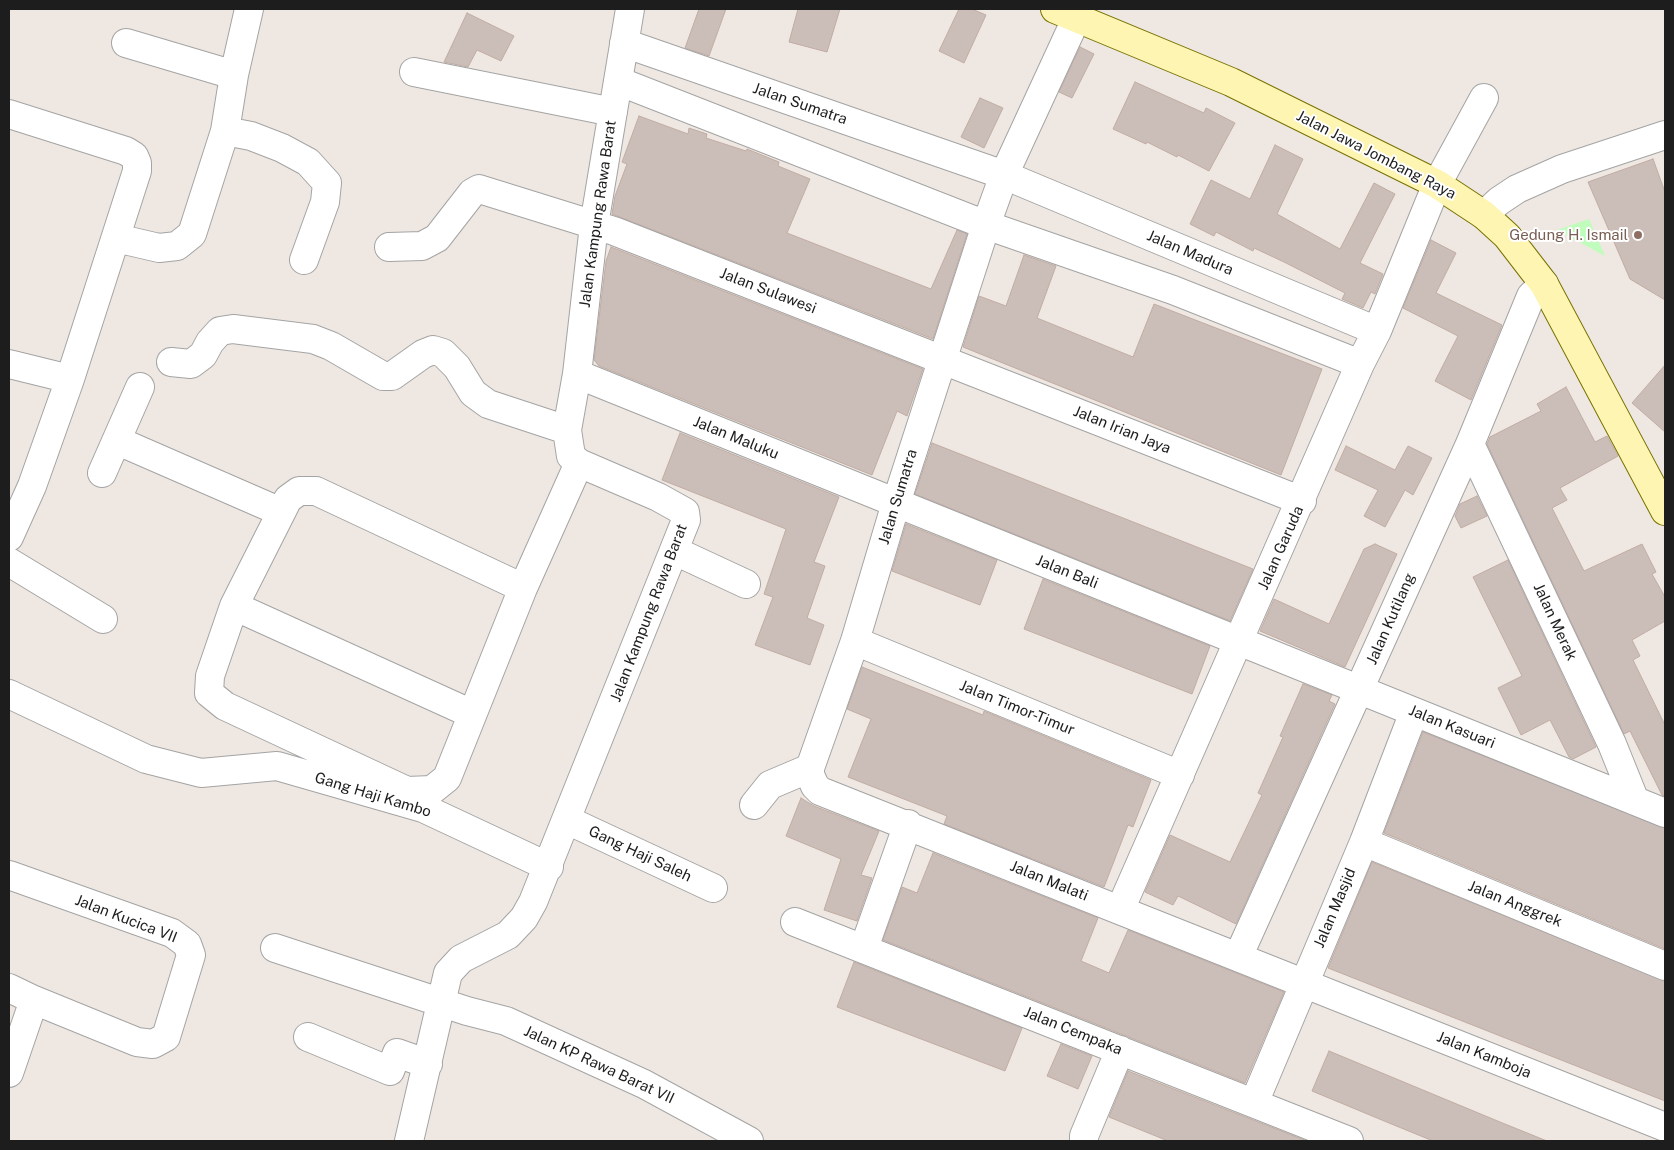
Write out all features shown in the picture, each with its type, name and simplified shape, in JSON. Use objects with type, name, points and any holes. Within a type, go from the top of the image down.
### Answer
[{"type":"main road","name":"Jalan Jawa Jombang Raya","points":[[1066,13],[1232,82],[1438,184],[1484,215],[1507,236],[1544,284],[1665,511]]},
{"type":"street","points":[[116,238],[160,248],[177,246],[192,234],[225,131],[234,75],[249,9]]},
{"type":"street","name":"Jalan Kampung Rawa Barat","points":[[409,1141],[448,973],[462,959],[508,935],[524,918],[549,867],[684,528],[686,512],[658,497],[579,463],[571,456],[567,430],[577,374],[594,225],[630,9]]},
{"type":"street","name":"Jalan Sumatra","points":[[810,768],[855,641],[896,503],[986,225],[1066,13]]},
{"type":"street","points":[[126,43],[234,75]]},
{"type":"street","name":"Jalan Sumatra","points":[[624,43],[1004,175]]},
{"type":"street","points":[[414,72],[612,112]]},
{"type":"street","points":[[618,81],[986,225],[1173,290],[1360,364]]},
{"type":"street","name":"Jalan Garuda","points":[[1120,910],[1302,501],[1360,364],[1377,331],[1438,184],[1484,98]]},
{"type":"street","points":[[9,114],[126,151],[134,156],[137,163],[137,171],[70,379],[32,486],[9,537]]},
{"type":"street","points":[[225,131],[251,136],[282,148],[308,162],[327,183],[325,202],[304,260]]},
{"type":"street","points":[[1484,215],[1499,201],[1517,189],[1562,169],[1665,135]]},
{"type":"street","name":"Jalan Madura","points":[[1004,175],[1377,331]]},
{"type":"street","name":"Jalan Sulawesi","points":[[389,247],[422,246],[438,238],[472,193],[479,189],[594,225],[942,359]]},
{"type":"street","name":"Jalan Kutilang","points":[[1238,957],[1470,444],[1531,296],[1544,284]]},
{"type":"street","points":[[171,362],[191,364],[204,355],[210,342],[220,331],[233,329],[313,339],[331,346],[383,376],[392,376],[423,354],[433,350],[443,354],[457,368],[473,393],[488,404],[567,430]]},
{"type":"street","name":"Jalan Irian Jaya","points":[[942,359],[1302,501]]},
{"type":"street","points":[[9,364],[70,379]]},
{"type":"street","name":"Jalan Maluku","points":[[577,374],[896,503]]},
{"type":"street","points":[[102,473],[118,441],[140,387]]},
{"type":"street","points":[[118,441],[281,512]]},
{"type":"street","name":"Jalan Merak","points":[[1470,444],[1612,744],[1635,802]]},
{"type":"street","points":[[523,588],[316,491],[299,490],[288,500],[281,512],[234,606],[210,676],[209,693],[225,706],[407,791],[432,790],[447,778],[523,588],[579,463]]},
{"type":"street","name":"Jalan Bali","points":[[896,503],[1239,642]]},
{"type":"street","points":[[675,551],[746,584]]},
{"type":"street","points":[[9,562],[103,619]]},
{"type":"street","points":[[234,606],[472,714]]},
{"type":"street","name":"Jalan Timor-Timur","points":[[855,641],[1180,775]]},
{"type":"street","name":"Jalan Kasuari","points":[[1239,642],[1635,802],[1665,812]]},
{"type":"street","name":"Gang Haji Kambo","points":[[9,694],[146,759],[201,773],[277,766],[423,808],[549,867]]},
{"type":"street","name":"Jalan Masjid","points":[[1254,1103],[1364,842],[1414,712]]},
{"type":"street","points":[[754,805],[770,785],[810,768]]},
{"type":"street","name":"Jalan Malati","points":[[810,768],[815,786],[820,791],[908,824],[1303,983]]},
{"type":"street","name":"Gang Haji Saleh","points":[[567,820],[713,888]]},
{"type":"street","points":[[864,948],[908,824]]},
{"type":"street","name":"Jalan Anggrek","points":[[1364,842],[1665,966]]},
{"type":"street","name":"Jalan Kucica VII","points":[[9,875],[172,933],[187,944],[191,955],[166,1037],[153,1044],[137,1042],[9,988]]},
{"type":"street","name":"Jalan Cempaka","points":[[795,922],[1350,1141]]},
{"type":"street","name":"Jalan KP Rawa Barat VII","points":[[275,948],[515,1025],[644,1084],[749,1141]]},
{"type":"street","name":"Jalan Kamboja","points":[[1303,983],[1665,1126]]},
{"type":"street","points":[[9,1074],[16,1029],[34,1000]]},
{"type":"street","points":[[308,1037],[390,1071],[397,1053],[428,1064]]},
{"type":"street","points":[[1084,1141],[1084,1136],[1120,1050]]},
{"type":"green space","points":[[1589,219],[1605,256],[1557,230]]},
{"type":"building","points":[[699,9],[726,9],[709,56],[685,48]]},
{"type":"building","points":[[798,9],[840,9],[827,52],[789,42]]},
{"type":"building","points":[[959,9],[972,9],[986,15],[964,63],[939,51]]},
{"type":"building","points":[[467,13],[514,36],[501,61],[477,50],[468,67],[444,62]]},
{"type":"building","points":[[1080,47],[1094,54],[1072,98],[1059,92]]},
{"type":"building","points":[[1135,82],[1204,113],[1206,108],[1235,123],[1209,171],[1178,155],[1177,157],[1147,142],[1146,144],[1113,129]]},
{"type":"building","points":[[980,98],[1003,108],[984,148],[961,137]]},
{"type":"building","points":[[639,116],[688,134],[689,128],[707,134],[706,138],[746,151],[747,149],[779,162],[778,166],[810,179],[787,233],[931,289],[957,230],[967,234],[933,339],[612,214],[615,196],[627,164],[622,162]]},
{"type":"building","points":[[1275,145],[1303,159],[1277,214],[1340,249],[1374,183],[1395,194],[1360,263],[1383,274],[1375,294],[1371,292],[1363,308],[1342,299],[1345,293],[1284,262],[1254,248],[1253,251],[1216,232],[1214,236],[1190,224],[1211,180],[1250,199]]},
{"type":"building","name":"Gedung H. Ismail","points":[[1653,159],[1665,192],[1665,300],[1630,279],[1588,182]]},
{"type":"building","points":[[1431,240],[1456,253],[1436,293],[1502,325],[1471,400],[1435,381],[1458,336],[1403,308]]},
{"type":"building","points":[[611,247],[923,369],[907,416],[897,411],[872,475],[599,366],[594,360],[606,261]]},
{"type":"building","points":[[1024,255],[1056,266],[1037,318],[1133,357],[1154,304],[1322,369],[1281,475],[963,347],[979,296],[1006,306]]},
{"type":"building","points":[[1665,365],[1665,432],[1632,403]]},
{"type":"building","points":[[1566,387],[1595,442],[1607,436],[1618,456],[1560,488],[1567,500],[1552,508],[1584,571],[1642,544],[1656,572],[1652,574],[1665,597],[1665,621],[1632,640],[1640,656],[1633,660],[1665,725],[1665,796],[1662,795],[1630,731],[1624,734],[1487,444],[1490,437],[1541,411],[1537,404]]},
{"type":"building","points":[[680,433],[839,497],[814,562],[825,566],[807,618],[824,625],[810,665],[755,645],[773,597],[764,594],[786,529],[662,480]]},
{"type":"building","points":[[932,443],[1253,569],[1230,621],[915,494]]},
{"type":"building","points":[[1346,446],[1395,470],[1408,446],[1432,458],[1413,495],[1405,490],[1385,527],[1364,516],[1378,490],[1335,470]]},
{"type":"building","points":[[1477,496],[1487,516],[1461,528],[1455,516],[1460,504]]},
{"type":"building","points":[[906,524],[997,560],[980,605],[892,571]]},
{"type":"building","points":[[1375,544],[1397,554],[1345,667],[1260,631],[1274,599],[1329,624],[1364,549]]},
{"type":"building","points":[[1508,560],[1596,747],[1573,759],[1569,757],[1550,720],[1521,735],[1498,688],[1522,676],[1473,577]]},
{"type":"building","points":[[1043,579],[1210,646],[1192,694],[1024,629]]},
{"type":"building","points":[[862,667],[983,715],[984,711],[1151,780],[1133,827],[1128,825],[1104,887],[944,824],[947,816],[848,777],[871,719],[847,709]]},
{"type":"building","points":[[1303,684],[1332,695],[1329,701],[1335,704],[1236,924],[1178,896],[1173,905],[1145,892],[1170,835],[1230,862],[1262,795],[1258,793],[1283,737],[1280,736]]},
{"type":"building","points":[[1423,732],[1665,828],[1665,949],[1384,833]]},
{"type":"building","points":[[801,798],[814,806],[879,831],[861,875],[872,878],[857,921],[824,910],[841,859],[786,836]]},
{"type":"building","points":[[933,853],[1098,918],[1081,961],[1109,973],[1128,930],[1284,992],[1245,1083],[883,940],[902,887],[917,893]]},
{"type":"building","points":[[1372,862],[1665,981],[1665,1101],[1328,968]]},
{"type":"building","points":[[854,962],[1022,1028],[1005,1071],[837,1007]]},
{"type":"building","points":[[1061,1044],[1092,1056],[1078,1089],[1047,1076]]},
{"type":"building","points":[[1329,1051],[1547,1141],[1433,1141],[1389,1123],[1312,1091]]},
{"type":"building","points":[[1128,1071],[1307,1141],[1168,1141],[1109,1117]]},
{"type":"place","name":"Gedung H. Ismail","points":[[1638,235]]}]
